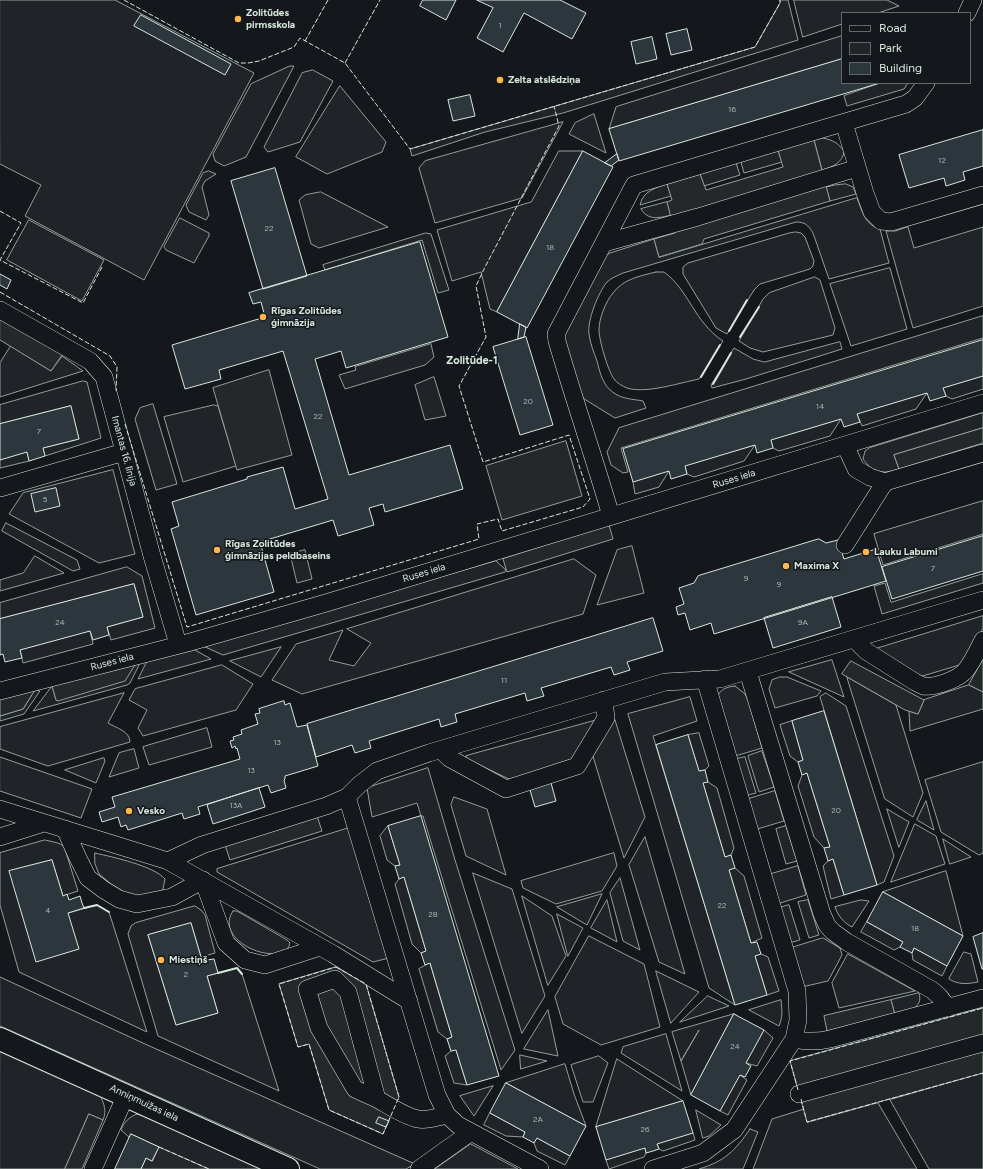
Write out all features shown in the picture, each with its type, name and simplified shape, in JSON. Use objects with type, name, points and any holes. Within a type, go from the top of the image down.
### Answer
[{"type":"street","points":[[968,12],[974,0]]},
{"type":"street","points":[[611,516],[591,449],[572,394],[556,334],[634,185],[844,123],[912,101],[925,84]]},
{"type":"street","points":[[844,123],[872,212],[881,220],[891,222],[983,195]]},
{"type":"street","points":[[604,243],[698,217],[857,168]]},
{"type":"street","name":"Imantas 16. līnija","points":[[0,310],[90,361],[104,377],[152,556],[178,644]]},
{"type":"street","name":"Ruses iela","points":[[0,691],[326,603],[983,403]]},
{"type":"street","points":[[845,445],[856,469],[870,477],[885,482],[983,453]]},
{"type":"street","points":[[0,488],[124,452]]},
{"type":"street","points":[[845,545],[885,482]]},
{"type":"street","points":[[168,861],[202,845],[326,806],[347,797],[359,785],[377,771],[441,750],[665,682],[720,679],[748,672],[983,600]]},
{"type":"street","points":[[854,640],[866,651],[923,686],[934,686],[956,678],[962,674],[966,670],[983,640]]},
{"type":"street","points":[[748,672],[820,906],[827,924],[832,931],[847,942],[926,986],[939,996],[948,1008]]},
{"type":"street","points":[[653,1169],[703,1153],[734,1130],[794,1039],[798,1020],[797,991],[705,679]]},
{"type":"street","points":[[441,750],[448,758],[506,789],[577,766],[606,718],[604,700]]},
{"type":"street","points":[[347,797],[437,1095],[447,1115],[458,1125],[540,1169]]},
{"type":"street","points":[[0,809],[168,861],[320,947],[408,1001]]},
{"type":"street","points":[[0,837],[44,823]]},
{"type":"street","points":[[66,829],[88,878],[119,899],[136,904],[172,898],[202,880]]},
{"type":"street","points":[[202,880],[226,943],[245,960],[265,964],[320,947]]},
{"type":"street","points":[[377,1099],[348,992],[335,979],[307,989],[319,1028],[355,1089],[417,1119],[432,1119],[447,1115]]},
{"type":"street","points":[[794,1039],[806,1042],[818,1042],[983,998]]},
{"type":"street","name":"Anniņmuižas iela","points":[[0,1039],[288,1169]]},
{"type":"street","points":[[800,1094],[983,1043]]},
{"type":"street","points":[[93,1169],[126,1095]]},
{"type":"street","points":[[418,1169],[471,1132]]},
{"type":"green space","points":[[0,0],[115,0],[254,73],[144,280],[25,216],[41,185],[0,164]]},
{"type":"green space","points":[[780,0],[788,0],[798,40],[563,113],[485,132],[412,156],[410,149],[755,47],[780,3]]},
{"type":"green space","points":[[794,0],[887,0],[899,6],[881,12],[841,12],[841,24],[803,37]]},
{"type":"green space","points":[[841,36],[841,59],[609,129],[616,107]]},
{"type":"green space","points":[[290,66],[294,66],[246,157],[224,166],[215,161],[213,154],[251,84]]},
{"type":"green space","points":[[313,70],[333,81],[300,142],[268,152],[264,147],[302,73]]},
{"type":"green space","points":[[877,84],[907,84],[904,89],[847,106],[844,96]]},
{"type":"green space","points":[[340,86],[386,142],[382,152],[327,174],[296,157]]},
{"type":"green space","points":[[594,114],[606,153],[569,134],[575,123]]},
{"type":"green space","points":[[563,122],[522,198],[435,223],[419,168],[425,161]]},
{"type":"green space","points":[[823,138],[835,142],[844,151],[842,159],[833,166],[822,170],[814,140]]},
{"type":"green space","points":[[778,150],[782,162],[744,173],[741,162]]},
{"type":"green space","points":[[559,151],[583,151],[497,312],[490,309],[481,272],[452,281],[437,230],[531,202]]},
{"type":"green space","points":[[736,163],[740,175],[704,186],[700,174]]},
{"type":"green space","points":[[209,171],[216,174],[205,181],[202,187],[209,215],[206,220],[189,212],[186,205],[203,173]]},
{"type":"green space","points":[[667,184],[671,196],[640,205],[647,193]]},
{"type":"green space","points":[[846,184],[853,187],[856,194],[830,201],[826,187]]},
{"type":"green space","points":[[321,192],[388,227],[319,248],[311,244],[299,200],[305,195]]},
{"type":"green space","points":[[857,198],[867,221],[880,229],[889,263],[829,279],[813,233],[806,224],[796,222],[623,273],[607,282],[600,293],[591,315],[589,334],[591,344],[601,375],[607,387],[620,396],[643,401],[646,408],[615,418],[581,397],[564,338],[565,332],[605,256],[654,239],[659,257]]},
{"type":"green space","points":[[667,202],[671,215],[654,218],[644,213],[641,209]]},
{"type":"green space","points":[[180,218],[209,233],[209,236],[194,263],[166,250],[164,247]]},
{"type":"green space","points":[[29,220],[104,260],[82,301],[7,260]]},
{"type":"green space","points":[[908,227],[914,248],[983,227],[983,306],[913,328],[886,231],[895,231]]},
{"type":"green space","points":[[796,232],[801,233],[805,237],[814,261],[813,266],[810,269],[760,284],[754,290],[727,334],[716,328],[683,274],[683,267],[688,263]]},
{"type":"green space","points":[[426,233],[431,234],[449,290],[438,293],[422,240],[325,270],[323,265]]},
{"type":"green space","points":[[890,268],[907,329],[851,346],[830,284]]},
{"type":"green space","points":[[656,272],[664,272],[673,279],[705,325],[723,341],[699,379],[653,389],[635,390],[627,388],[615,380],[609,369],[600,341],[600,320],[610,296],[617,288],[627,281]]},
{"type":"green space","points":[[815,277],[820,280],[835,328],[833,335],[763,352],[750,348],[739,341],[763,299],[769,293]]},
{"type":"green space","points":[[983,316],[983,338],[621,448],[628,472],[623,473],[611,465],[607,452],[619,428]]},
{"type":"green space","points":[[840,342],[842,349],[712,388],[711,385],[734,348],[753,359],[764,362]]},
{"type":"green space","points":[[431,344],[434,357],[425,365],[345,389],[339,375],[356,370],[355,367]]},
{"type":"green space","points":[[11,346],[51,371],[62,356],[83,371],[0,397],[0,363]]},
{"type":"green space","points":[[983,376],[983,389],[952,399],[946,396],[943,388]]},
{"type":"green space","points":[[434,377],[446,416],[425,420],[415,385]]},
{"type":"green space","points":[[83,381],[87,382],[101,438],[45,456],[43,448],[79,439],[70,406],[0,424],[0,405]]},
{"type":"green space","points":[[927,393],[916,409],[862,426],[857,414]]},
{"type":"green space","points":[[153,404],[177,484],[156,490],[135,419],[140,408]]},
{"type":"green space","points":[[214,405],[218,406],[236,466],[183,482],[164,417]]},
{"type":"green space","points":[[983,413],[983,428],[894,455],[899,469],[888,472],[879,472],[871,468],[863,459],[865,451],[869,448]]},
{"type":"green space","points":[[841,419],[830,436],[779,451],[773,448],[771,440]]},
{"type":"green space","points":[[755,445],[744,461],[694,477],[687,474],[685,466]]},
{"type":"green space","points":[[27,452],[29,461],[0,468],[0,460]]},
{"type":"green space","points":[[113,470],[135,554],[99,563],[9,514],[23,493]]},
{"type":"green space","points":[[669,471],[659,487],[635,494],[633,482]]},
{"type":"green space","points":[[983,501],[983,534],[883,565],[874,534]]},
{"type":"green space","points":[[6,523],[77,560],[80,569],[73,571],[2,531]]},
{"type":"green space","points":[[632,546],[644,593],[597,605],[617,550]]},
{"type":"green space","points":[[305,550],[312,579],[297,583],[290,554]]},
{"type":"green space","points":[[35,556],[64,573],[0,591],[0,580],[23,573]]},
{"type":"green space","points":[[574,559],[596,575],[583,614],[302,694],[272,680],[296,644],[343,630],[329,660],[354,666],[371,643],[347,629]]},
{"type":"green space","points":[[496,561],[506,570],[505,572],[223,655],[203,646]]},
{"type":"green space","points":[[127,567],[142,576],[155,628],[111,640],[107,627],[143,617],[134,584],[0,619],[0,603]]},
{"type":"green space","points":[[983,574],[983,583],[882,614],[874,586],[885,583],[891,602]]},
{"type":"green space","points":[[983,616],[983,628],[966,663],[916,678],[872,650]]},
{"type":"green space","points":[[90,631],[93,644],[23,663],[20,650]]},
{"type":"green space","points":[[281,647],[261,677],[230,661]]},
{"type":"green space","points":[[195,650],[211,659],[138,679],[147,661]]},
{"type":"green space","points":[[832,660],[844,697],[789,672]]},
{"type":"green space","points":[[137,664],[139,665],[130,683],[127,685],[33,711],[52,686],[56,700]]},
{"type":"green space","points":[[222,665],[253,684],[236,710],[143,736],[138,728],[147,710],[129,700],[135,689]]},
{"type":"green space","points":[[780,677],[787,677],[821,691],[817,696],[775,708],[769,689],[772,680]]},
{"type":"green space","points":[[847,677],[896,705],[923,793],[913,817],[885,799]]},
{"type":"green space","points":[[969,685],[983,692],[983,709],[910,731],[909,711],[918,714],[924,700]]},
{"type":"green space","points":[[735,686],[745,694],[749,702],[762,748],[732,757],[717,698],[720,692],[724,689]]},
{"type":"green space","points":[[35,690],[40,691],[24,714],[0,721],[0,716],[23,709]]},
{"type":"green space","points":[[124,693],[108,723],[125,732],[128,735],[130,742],[48,766],[0,749],[0,727]]},
{"type":"green space","points":[[826,693],[846,706],[894,856],[884,882],[877,885],[820,697]]},
{"type":"green space","points":[[690,697],[697,721],[653,736],[735,1005],[709,988],[628,714]]},
{"type":"green space","points":[[597,720],[575,759],[511,780],[467,759],[466,756]]},
{"type":"green space","points":[[615,720],[645,817],[624,858],[592,753]]},
{"type":"green space","points":[[792,721],[803,760],[798,762],[790,756],[780,725]]},
{"type":"green space","points":[[207,728],[212,747],[149,765],[143,747]]},
{"type":"green space","points":[[699,733],[709,766],[705,770],[699,771],[688,735]]},
{"type":"green space","points":[[134,749],[139,768],[109,777],[119,753]]},
{"type":"green space","points":[[762,751],[774,787],[759,792],[748,756]]},
{"type":"green space","points":[[0,757],[92,789],[81,818],[0,791]]},
{"type":"green space","points":[[745,757],[756,793],[744,796],[733,760]]},
{"type":"green space","points":[[104,758],[105,761],[96,783],[65,770]]},
{"type":"green space","points":[[983,762],[983,853],[979,855],[941,832],[925,780]]},
{"type":"green space","points":[[428,768],[455,860],[515,1050],[501,1070],[423,816],[421,816],[417,803],[372,817],[367,788]]},
{"type":"green space","points":[[807,773],[830,847],[824,848],[814,837],[798,786],[802,775]]},
{"type":"green space","points":[[708,782],[717,788],[734,848],[731,855],[725,857],[703,783]]},
{"type":"green space","points":[[775,791],[784,821],[754,830],[745,800]]},
{"type":"green space","points":[[454,797],[487,809],[506,875],[466,856],[451,805]]},
{"type":"green space","points":[[926,801],[934,830],[917,820]]},
{"type":"green space","points":[[887,809],[909,822],[899,847]]},
{"type":"green space","points":[[915,824],[936,836],[945,864],[891,882]]},
{"type":"green space","points":[[388,826],[400,865],[395,866],[387,860],[380,836]]},
{"type":"green space","points":[[786,826],[797,861],[786,864],[776,829]]},
{"type":"green space","points":[[349,828],[389,958],[373,962],[217,872],[217,869]]},
{"type":"green space","points":[[645,837],[685,974],[659,962],[629,865]]},
{"type":"green space","points":[[943,839],[971,857],[950,864]]},
{"type":"green space","points":[[45,840],[64,846],[78,891],[63,896],[52,860],[10,872],[68,913],[97,905],[109,912],[147,1032],[19,972],[0,905],[0,853]]},
{"type":"green space","points":[[95,853],[143,866],[160,874],[165,879],[163,889],[160,892],[138,896],[124,892],[99,874],[95,864]]},
{"type":"green space","points":[[614,853],[617,866],[602,891],[556,904],[523,888],[521,881]]},
{"type":"green space","points":[[833,859],[844,895],[831,899],[823,866],[828,861]]},
{"type":"green space","points":[[798,866],[806,895],[777,904],[768,875]]},
{"type":"green space","points":[[735,868],[744,876],[762,938],[751,943],[729,870]]},
{"type":"green space","points":[[946,871],[963,936],[883,892]]},
{"type":"green space","points":[[473,873],[512,889],[545,996],[522,1033]]},
{"type":"green space","points":[[404,877],[426,951],[421,953],[412,944],[395,884],[399,879]]},
{"type":"green space","points":[[620,878],[640,950],[623,941],[610,893]]},
{"type":"green space","points":[[602,894],[587,925],[557,907]]},
{"type":"green space","points":[[522,896],[552,916],[566,956],[548,985]]},
{"type":"green space","points":[[607,900],[617,942],[591,928]]},
{"type":"green space","points":[[808,900],[819,935],[809,938],[798,902]]},
{"type":"green space","points":[[861,900],[869,901],[852,927],[842,919],[835,907]]},
{"type":"green space","points":[[789,905],[800,940],[789,943],[779,908]]},
{"type":"green space","points":[[195,906],[205,915],[215,953],[201,957],[191,923],[148,935],[176,1025],[218,1013],[207,976],[237,968],[242,974],[279,1091],[158,1036],[128,934],[131,926],[135,923]]},
{"type":"green space","points":[[233,911],[237,911],[287,940],[290,943],[288,948],[285,951],[276,954],[254,950],[244,945],[230,930],[229,921]]},
{"type":"green space","points":[[557,914],[583,928],[568,956]]},
{"type":"green space","points":[[867,922],[903,942],[900,947],[894,950],[861,932]]},
{"type":"green space","points":[[589,936],[644,964],[660,1027],[601,1045],[563,1024],[555,997]]},
{"type":"green space","points":[[823,938],[840,948],[842,955],[828,981],[802,987],[791,948]]},
{"type":"green space","points":[[914,948],[947,966],[942,976],[913,960],[912,953]]},
{"type":"green space","points":[[964,952],[971,954],[978,982],[963,984],[949,979]]},
{"type":"green space","points":[[761,954],[768,957],[779,991],[767,995],[755,956]]},
{"type":"green space","points":[[848,954],[915,991],[839,1008],[832,983]]},
{"type":"green space","points":[[430,963],[452,1037],[447,1039],[438,1032],[419,969]]},
{"type":"green space","points":[[656,971],[699,992],[671,1023]]},
{"type":"green space","points":[[0,977],[145,1044],[415,1164],[406,1169],[320,1169],[0,1026]]},
{"type":"green space","points":[[919,993],[920,998],[917,1006],[895,1015],[891,1000]]},
{"type":"green space","points":[[708,996],[729,1006],[680,1022]]},
{"type":"green space","points":[[781,1000],[782,1016],[779,1026],[749,1010]]},
{"type":"green space","points":[[548,1010],[558,1056],[524,1049]]},
{"type":"green space","points":[[734,1014],[691,1095],[672,1032]]},
{"type":"green space","points":[[764,1030],[773,1038],[757,1066],[746,1063]]},
{"type":"green space","points":[[666,1034],[682,1091],[621,1053],[623,1047]]},
{"type":"green space","points":[[0,1050],[100,1095],[105,1111],[103,1120],[89,1114],[65,1169],[0,1169]]},
{"type":"green space","points":[[456,1050],[467,1085],[454,1083],[445,1056],[451,1051]]},
{"type":"green space","points":[[520,1055],[547,1061],[521,1069]]},
{"type":"green space","points":[[599,1056],[608,1063],[593,1102],[583,1102],[571,1065]]},
{"type":"green space","points":[[617,1059],[683,1101],[596,1127]]},
{"type":"green space","points":[[565,1064],[574,1094],[586,1126],[506,1083]]},
{"type":"green space","points":[[983,1073],[983,1169],[929,1169],[890,1100]]},
{"type":"green space","points":[[740,1075],[747,1080],[728,1115],[720,1111]]},
{"type":"green space","points":[[493,1086],[474,1116],[460,1096]]},
{"type":"green space","points":[[878,1103],[917,1169],[753,1169],[772,1119],[804,1109],[807,1122]]},
{"type":"green space","points":[[696,1110],[721,1125],[709,1136],[703,1138]]},
{"type":"green space","points":[[490,1113],[525,1132],[523,1137],[506,1136],[484,1125]]},
{"type":"green space","points":[[137,1114],[263,1169],[196,1169],[157,1151],[159,1147],[131,1134],[130,1138],[121,1130],[127,1120]]},
{"type":"green space","points":[[750,1129],[758,1132],[743,1169],[699,1169],[723,1159],[734,1149]]},
{"type":"green space","points":[[693,1133],[695,1140],[663,1151],[659,1149],[657,1144]]},
{"type":"green space","points":[[537,1138],[570,1156],[565,1165],[537,1151],[534,1143]]},
{"type":"green space","points":[[471,1144],[518,1169],[435,1169]]},
{"type":"green space","points":[[645,1148],[646,1153],[644,1157],[609,1169],[606,1160]]},
{"type":"shaded area","points":[[814,140],[830,201],[704,239],[702,244],[659,257],[654,239],[675,233],[667,202],[672,200],[667,184],[700,174],[706,190],[783,167],[778,150]]},
{"type":"shaded area","points":[[0,310],[67,348],[51,371],[0,340]]},
{"type":"shaded area","points":[[269,370],[292,455],[237,470],[213,388]]},
{"type":"shaded area","points":[[983,428],[983,443],[899,469],[894,455]]},
{"type":"shaded area","points":[[566,441],[582,496],[502,520],[486,466]]},
{"type":"shaded area","points":[[609,525],[613,539],[507,572],[503,559]]},
{"type":"shaded area","points":[[983,659],[983,692],[969,685]]},
{"type":"shaded area","points":[[851,661],[924,700],[918,714],[905,710],[842,674]]},
{"type":"shaded area","points":[[135,665],[125,681],[58,701],[56,700],[52,686]]},
{"type":"shaded area","points":[[35,690],[23,709],[0,716],[0,700]]},
{"type":"shaded area","points":[[317,816],[322,831],[230,860],[225,845]]},
{"type":"shaded area","points":[[336,967],[366,984],[399,1097],[383,1134],[329,1110],[309,1044],[298,1047],[279,984]]},
{"type":"shaded area","points":[[891,1000],[895,1015],[827,1031],[824,1016]]},
{"type":"shaded area","points":[[983,1008],[983,1073],[807,1122],[790,1061]]},
{"type":"shaded area","points":[[89,1114],[103,1120],[82,1169],[65,1169]]},
{"type":"shaded area","points":[[159,1147],[209,1169],[141,1169],[146,1158],[152,1161]]},
{"type":"building","points":[[423,0],[456,0],[446,20],[420,6]]},
{"type":"building","points":[[477,0],[560,0],[586,13],[572,39],[524,13],[503,52],[477,38],[493,8]]},
{"type":"building","points":[[141,15],[231,64],[225,75],[134,26]]},
{"type":"building","points":[[687,29],[692,50],[671,55],[666,34]]},
{"type":"building","points":[[652,37],[657,59],[636,64],[631,42]]},
{"type":"building","points":[[841,59],[841,84],[877,84],[619,161],[609,129]]},
{"type":"building","points":[[470,95],[475,116],[453,121],[448,100]]},
{"type":"building","points":[[983,130],[983,166],[963,172],[965,180],[946,186],[944,178],[909,188],[899,155]]},
{"type":"building","points":[[583,151],[613,167],[527,328],[497,312]]},
{"type":"building","points":[[617,154],[619,160],[611,166],[605,163]]},
{"type":"building","points":[[275,168],[307,276],[263,289],[231,181]]},
{"type":"building","points":[[420,242],[448,337],[346,368],[341,351],[315,359],[349,475],[450,445],[463,489],[385,512],[383,504],[369,508],[374,525],[338,536],[333,520],[260,542],[274,592],[196,615],[171,529],[179,526],[172,502],[247,479],[247,477],[283,467],[295,509],[328,499],[283,351],[219,370],[221,379],[185,389],[172,345],[265,317],[261,302],[253,304],[249,293]]},
{"type":"building","points":[[0,274],[11,280],[7,289],[0,285]]},
{"type":"building","points":[[520,324],[526,327],[524,337],[518,339]]},
{"type":"building","points":[[526,337],[553,425],[520,435],[493,347]]},
{"type":"building","points":[[983,340],[983,376],[943,388],[946,396],[930,401],[927,393],[857,414],[860,422],[844,427],[841,419],[771,440],[773,448],[757,453],[755,445],[685,466],[687,474],[671,479],[669,471],[633,482],[623,449]]},
{"type":"building","points":[[71,406],[79,439],[43,448],[45,456],[29,461],[27,452],[0,460],[0,424]]},
{"type":"building","points":[[56,488],[60,506],[35,512],[31,494]]},
{"type":"building","points":[[983,536],[983,571],[892,599],[882,567]]},
{"type":"building","points":[[819,539],[826,543],[838,540],[844,559],[876,549],[886,581],[714,634],[711,623],[690,630],[685,613],[678,615],[676,607],[684,604],[679,588],[694,583],[698,576]]},
{"type":"building","points":[[134,584],[143,617],[107,627],[109,635],[93,640],[90,631],[20,650],[22,658],[5,662],[3,654],[0,655],[0,619]]},
{"type":"building","points":[[832,597],[841,627],[773,648],[764,618]]},
{"type":"building","points":[[653,618],[663,651],[627,662],[630,670],[614,675],[611,667],[541,688],[544,696],[527,701],[525,693],[455,714],[457,722],[441,727],[439,719],[369,741],[371,748],[355,753],[352,745],[316,757],[307,724]]},
{"type":"building","points":[[284,701],[285,705],[290,703],[297,727],[307,725],[318,766],[285,776],[284,780],[286,788],[271,793],[268,785],[198,807],[200,814],[184,819],[182,813],[128,830],[126,825],[121,827],[118,817],[102,822],[99,812],[115,807],[112,797],[240,759],[237,748],[236,749],[235,746],[232,748],[230,741],[234,740],[233,737],[242,734],[241,730],[258,724],[255,714],[260,713],[259,709]]},
{"type":"building","points":[[824,711],[877,885],[844,895],[833,859],[828,861],[824,848],[830,847],[807,773],[802,775],[798,762],[803,760],[792,721]]},
{"type":"building","points":[[688,735],[699,771],[705,770],[708,782],[703,783],[725,857],[731,855],[735,868],[729,870],[751,943],[757,942],[761,954],[755,956],[767,995],[735,1005],[656,745]]},
{"type":"building","points":[[551,783],[556,801],[535,807],[530,790]]},
{"type":"building","points":[[259,788],[265,807],[213,824],[207,805]]},
{"type":"building","points":[[421,816],[499,1076],[467,1085],[456,1050],[451,1051],[447,1039],[452,1037],[430,963],[425,965],[421,953],[426,951],[404,877],[399,879],[395,866],[400,865],[388,826]]},
{"type":"building","points":[[52,860],[63,896],[67,894],[69,900],[80,896],[84,908],[68,913],[79,949],[36,962],[9,871]]},
{"type":"building","points":[[883,892],[963,936],[947,966],[914,948],[912,953],[900,947],[903,942],[867,922]]},
{"type":"building","points":[[191,923],[201,957],[206,956],[207,960],[214,959],[218,973],[207,976],[218,1013],[176,1025],[148,935]]},
{"type":"building","points":[[983,933],[983,969],[982,969],[973,937]]},
{"type":"building","points":[[734,1014],[764,1030],[746,1063],[751,1066],[745,1077],[740,1075],[720,1111],[691,1095]]},
{"type":"building","points":[[506,1083],[586,1126],[570,1156],[537,1138],[534,1143],[523,1137],[525,1132],[490,1113]]},
{"type":"building","points":[[683,1101],[693,1133],[657,1144],[659,1149],[653,1151],[646,1153],[645,1148],[606,1160],[596,1127]]},
{"type":"building","points":[[379,1117],[389,1121],[386,1127],[376,1123]]},
{"type":"building","points":[[131,1134],[159,1147],[152,1161],[146,1158],[141,1169],[115,1169]]},
{"type":"fence","points":[[124,0],[239,63],[259,61],[294,47],[300,38],[345,63],[410,149],[755,47],[780,3],[780,0]]},
{"type":"fence","points":[[305,41],[328,0]]},
{"type":"fence","points":[[345,63],[380,0]]},
{"type":"fence","points":[[125,424],[187,627],[479,539],[477,524],[498,519],[502,531],[583,507],[590,499],[569,435],[483,462],[459,386],[486,337],[476,286],[559,126],[554,106]]},
{"type":"fence","points":[[0,211],[21,223],[0,260],[83,303],[102,267]]},
{"type":"fence","points":[[0,292],[110,356],[117,367],[116,391]]},
{"type":"fence","points":[[336,967],[366,984],[399,1097],[383,1134],[329,1110],[309,1044],[298,1047],[279,984],[336,967]]},
{"type":"fence","points":[[798,1090],[790,1061],[983,1008]]},
{"type":"fence","points":[[801,1099],[807,1122],[983,1073]]},
{"type":"fence","points":[[159,1147],[209,1169]]},
{"type":"wall","points":[[729,331],[747,300]]},
{"type":"wall","points":[[740,337],[759,307]]},
{"type":"wall","points":[[701,377],[720,345]]},
{"type":"wall","points":[[713,384],[731,353]]},
{"type":"wall","points":[[84,908],[97,905],[109,912]]},
{"type":"wall","points":[[218,973],[237,968],[242,974]]},
{"type":"place","name":"Zolitūdes pirmsskola","points":[[238,19]]},
{"type":"place","name":"Zelta atslēdziņa","points":[[500,80]]},
{"type":"place","name":"Rīgas Zolitūdes ģimnāzija","points":[[263,317]]},
{"type":"place","name":"Rīgas Zolitūdes ģimnāzijas peldbaseins","points":[[217,550]]},
{"type":"place","name":"Lauku Labumi","points":[[866,552]]},
{"type":"place","name":"Maxima X","points":[[786,566]]},
{"type":"place","name":"Vesko","points":[[129,811]]},
{"type":"place","name":"Miestiņš","points":[[161,960]]},
{"type":"district","name":"Zolitūde-1","points":[[472,361]]}]
